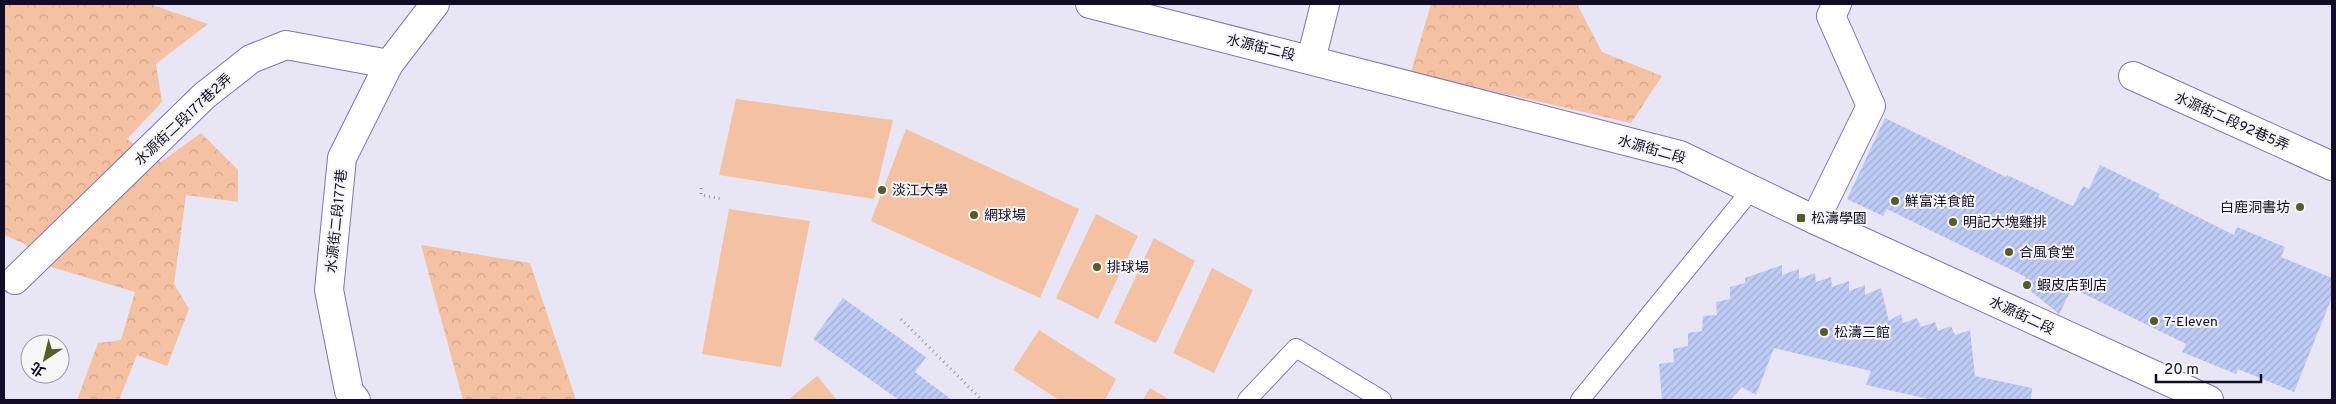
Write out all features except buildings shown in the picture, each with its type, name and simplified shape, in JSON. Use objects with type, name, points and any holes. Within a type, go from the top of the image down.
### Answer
[{"type":"street","name":"水源街二段177巷","points":[[356,400],[349,391],[329,290],[342,158],[389,64],[435,4]]},
{"type":"street","name":"水源街二段","points":[[1090,4],[1680,156],[1752,188],[1815,220],[2209,400]]},
{"type":"street","points":[[1311,60],[1325,4]]},
{"type":"street","points":[[1815,220],[1871,106],[1831,8]]},
{"type":"street","name":"水源街二段177巷2弄","points":[[15,280],[204,96],[251,59],[286,45],[389,64]]},
{"type":"street","name":"水源街二段92巷5弄","points":[[2133,76],[2332,166]]},
{"type":"lane","points":[[1580,400],[1752,188]]},
{"type":"lane","points":[[1247,400],[1296,348],[1382,400]]},
{"type":"path","points":[[701,188],[701,195],[722,199]]},
{"type":"path","points":[[901,319],[982,400]]},
{"type":"green space","points":[[4,4],[150,4],[208,24],[156,64],[162,102],[127,139],[161,162],[201,133],[238,170],[238,202],[186,195],[174,284],[189,309],[167,366],[137,355],[119,400],[77,400],[98,343],[121,340],[135,292],[48,266],[23,243],[4,235]]},
{"type":"green space","points":[[1431,4],[1577,4],[1602,52],[1662,76],[1631,123],[1411,72]]},
{"type":"green space","points":[[736,99],[893,120],[874,199],[719,175]]},
{"type":"green space","name":"網球場","points":[[906,129],[1079,209],[1040,298],[871,221]]},
{"type":"green space","points":[[729,209],[810,221],[781,367],[702,354]]},
{"type":"green space","name":"排球場","points":[[1096,214],[1138,236],[1098,319],[1056,298]]},
{"type":"green space","name":"排球場","points":[[1154,238],[1195,261],[1156,343],[1114,323]]},
{"type":"green space","points":[[421,245],[530,263],[576,400],[463,400]]},
{"type":"green space","points":[[1212,268],[1253,290],[1214,373],[1173,353]]},
{"type":"green space","points":[[1039,330],[1116,379],[1105,400],[1059,400],[1013,370]]},
{"type":"green space","points":[[817,376],[837,400],[788,400]]},
{"type":"green space","points":[[1150,388],[1170,400],[1143,400]]},
{"type":"place","name":"淡江大學","points":[[882,190]]},
{"type":"place","name":"鮮富洋食館","points":[[1895,201]]},
{"type":"place","name":"白鹿洞書坊","points":[[2300,207]]},
{"type":"place","name":"網球場","points":[[974,215]]},
{"type":"place","name":"松濤學園","points":[[1801,218]]},
{"type":"place","name":"明記大塊雞排","points":[[1953,222]]},
{"type":"place","name":"合風食堂","points":[[2009,252]]},
{"type":"place","name":"排球場","points":[[1097,267]]},
{"type":"place","name":"蝦皮店到店","points":[[2027,285]]},
{"type":"place","name":"7-Eleven","points":[[2154,321]]},
{"type":"place","name":"松濤三館","points":[[1824,332]]}]
